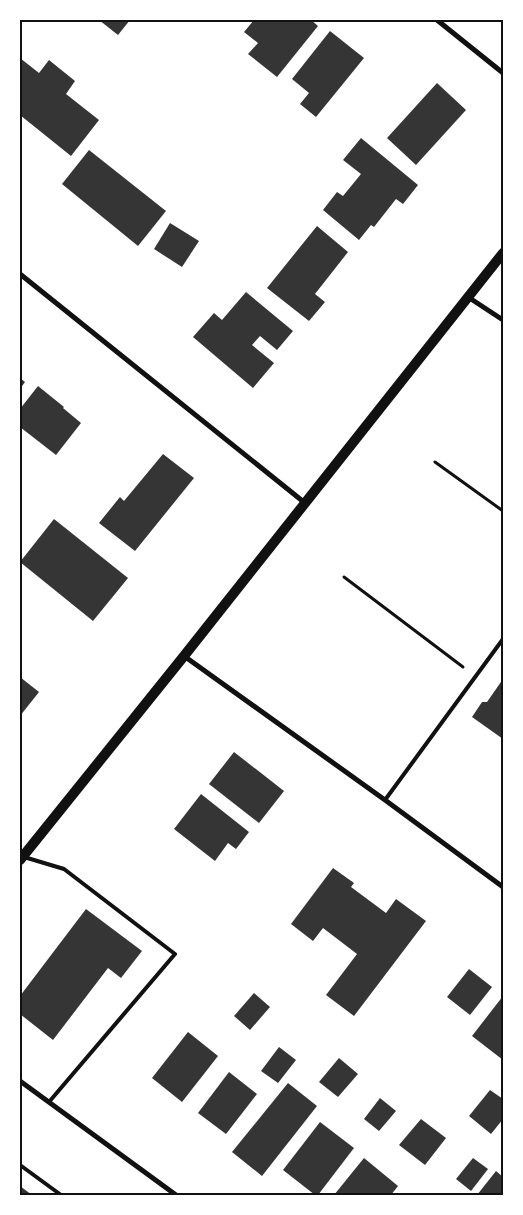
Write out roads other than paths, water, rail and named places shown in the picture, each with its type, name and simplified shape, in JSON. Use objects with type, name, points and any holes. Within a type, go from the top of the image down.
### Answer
[{"type":"main road","points":[[21,857],[184,656],[503,253]]},
{"type":"street","points":[[436,20],[503,73]]},
{"type":"street","points":[[20,274],[305,503]]},
{"type":"street","points":[[468,297],[503,320]]},
{"type":"street","points":[[184,656],[503,887]]},
{"type":"street","points":[[20,1081],[176,1195]]},
{"type":"lane","points":[[385,800],[503,639]]},
{"type":"lane","points":[[21,857],[64,870],[175,954],[49,1102]]},
{"type":"lane","points":[[20,1165],[61,1195]]}]
